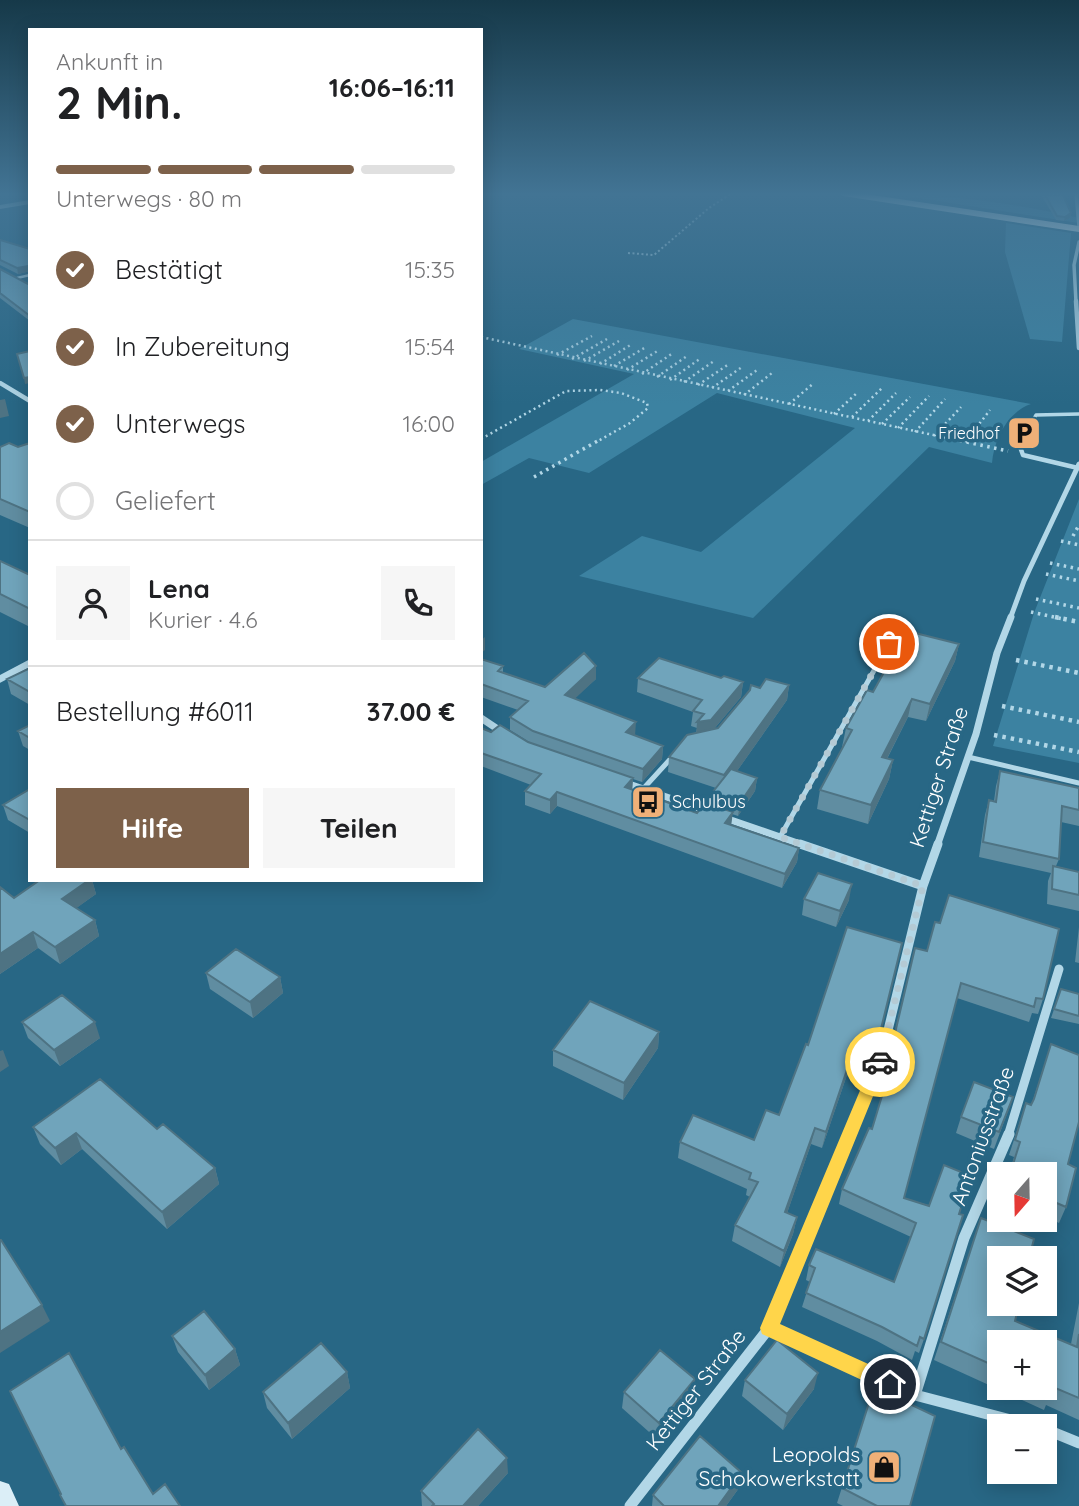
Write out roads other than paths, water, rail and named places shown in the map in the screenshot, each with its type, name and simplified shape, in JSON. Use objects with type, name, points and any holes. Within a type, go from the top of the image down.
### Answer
[{"type":"street","points":[[1074,263],[1079,348]]},
{"type":"street","points":[[10,274],[23,282]]},
{"type":"street","points":[[1,385],[28,400]]},
{"type":"street","name":"Kettiger Straße","points":[[630,1506],[769,1328],[881,1059],[923,886],[968,757],[997,653],[1024,581],[1079,466]]},
{"type":"street","points":[[0,679],[28,664]]},
{"type":"street","points":[[483,719],[510,737]]},
{"type":"street","points":[[618,780],[923,886]]},
{"type":"street","name":"Antoniusstraße","points":[[915,1395],[964,1238],[1008,1136],[1059,970]]},
{"type":"street","points":[[769,1328],[915,1395],[987,1414]]},
{"type":"street","points":[[1057,1434],[1079,1443]]},
{"type":"street","points":[[0,1493],[6,1506]]},
{"type":"lane","points":[[17,278],[28,275]]},
{"type":"lane","points":[[1079,414],[1045,412],[1036,415],[1019,444],[1023,454],[1079,466]]},
{"type":"lane","points":[[780,837],[889,644]]},
{"type":"lane","points":[[643,789],[682,746]]},
{"type":"lane","points":[[968,757],[1079,783]]},
{"type":"place","name":"Friedhof","points":[[1024,433]]},
{"type":"place","name":"Schulbus","points":[[648,802]]},
{"type":"place","name":"Leopolds Schokowerkstatt","points":[[884,1467]]}]
